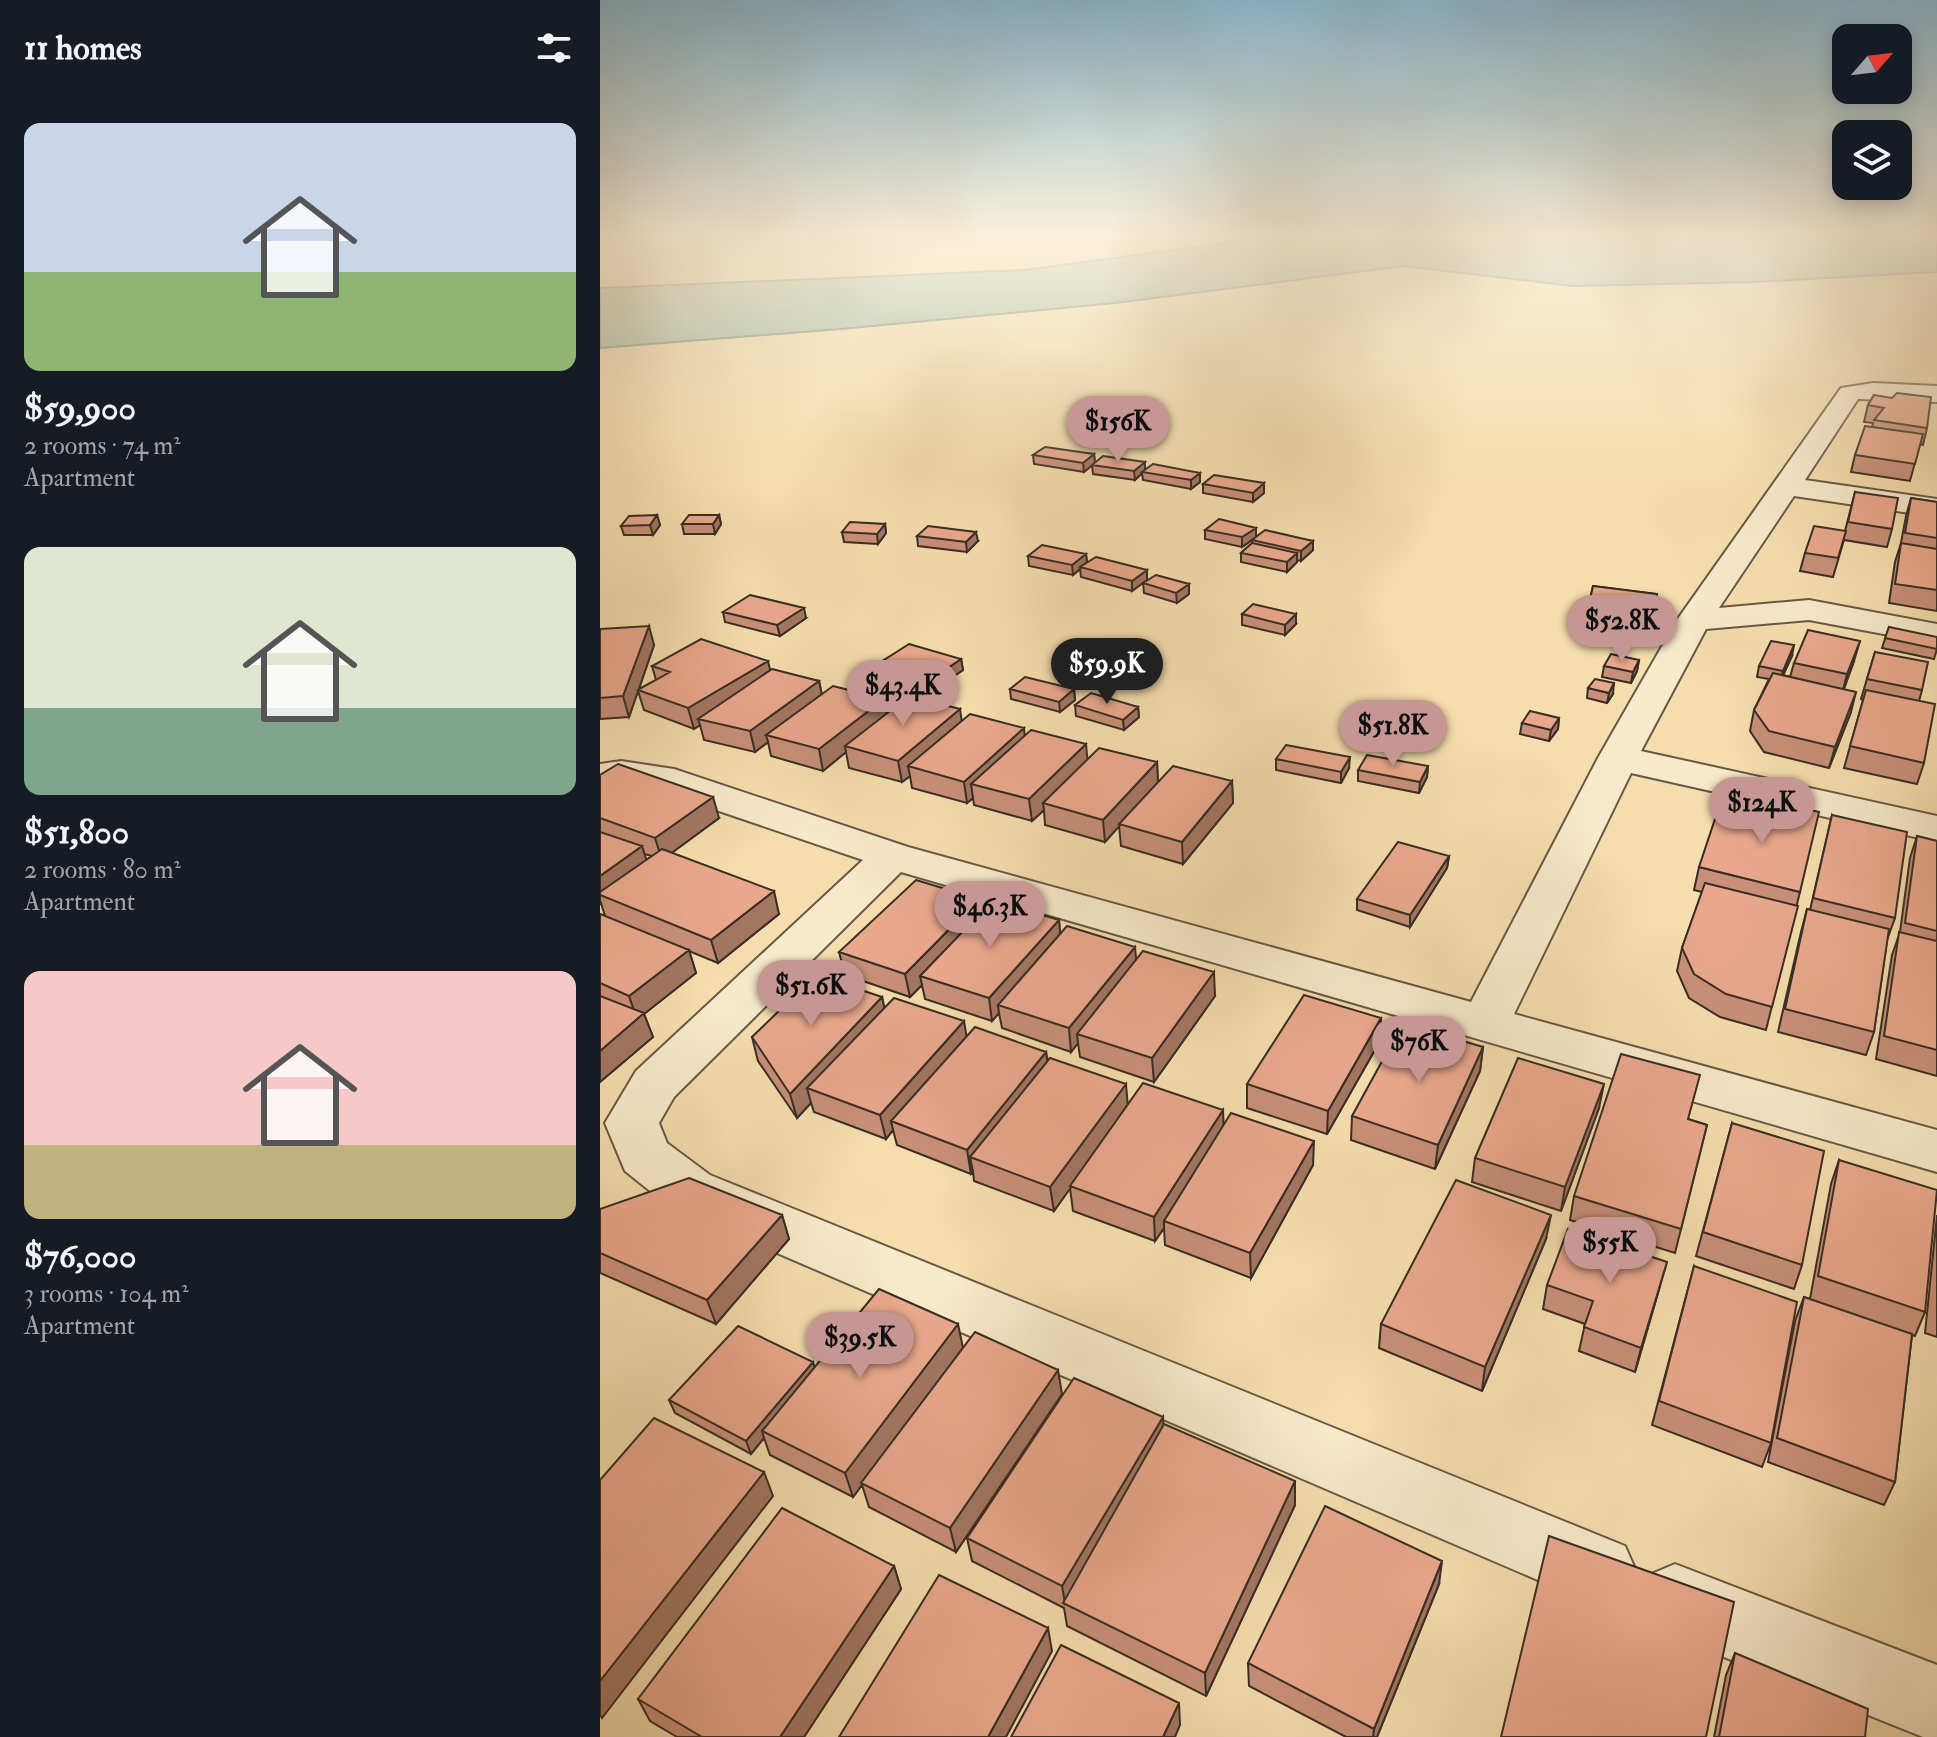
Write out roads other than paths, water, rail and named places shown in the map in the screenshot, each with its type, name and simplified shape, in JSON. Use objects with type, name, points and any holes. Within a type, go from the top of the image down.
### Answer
[{"type":"street","points":[[1485,1022],[1618,758],[1694,620],[1850,393],[1873,390],[1937,394]]},
{"type":"street","points":[[1788,486],[1937,508]]},
{"type":"street","points":[[1694,620],[1809,610],[1937,634]]},
{"type":"street","points":[[1618,758],[1937,829]]},
{"type":"street","points":[[600,776],[621,773],[660,778],[893,856],[1937,1151]]},
{"type":"street","points":[[893,856],[655,1084],[616,1132],[690,1191],[1502,1533],[1937,1704]]}]
